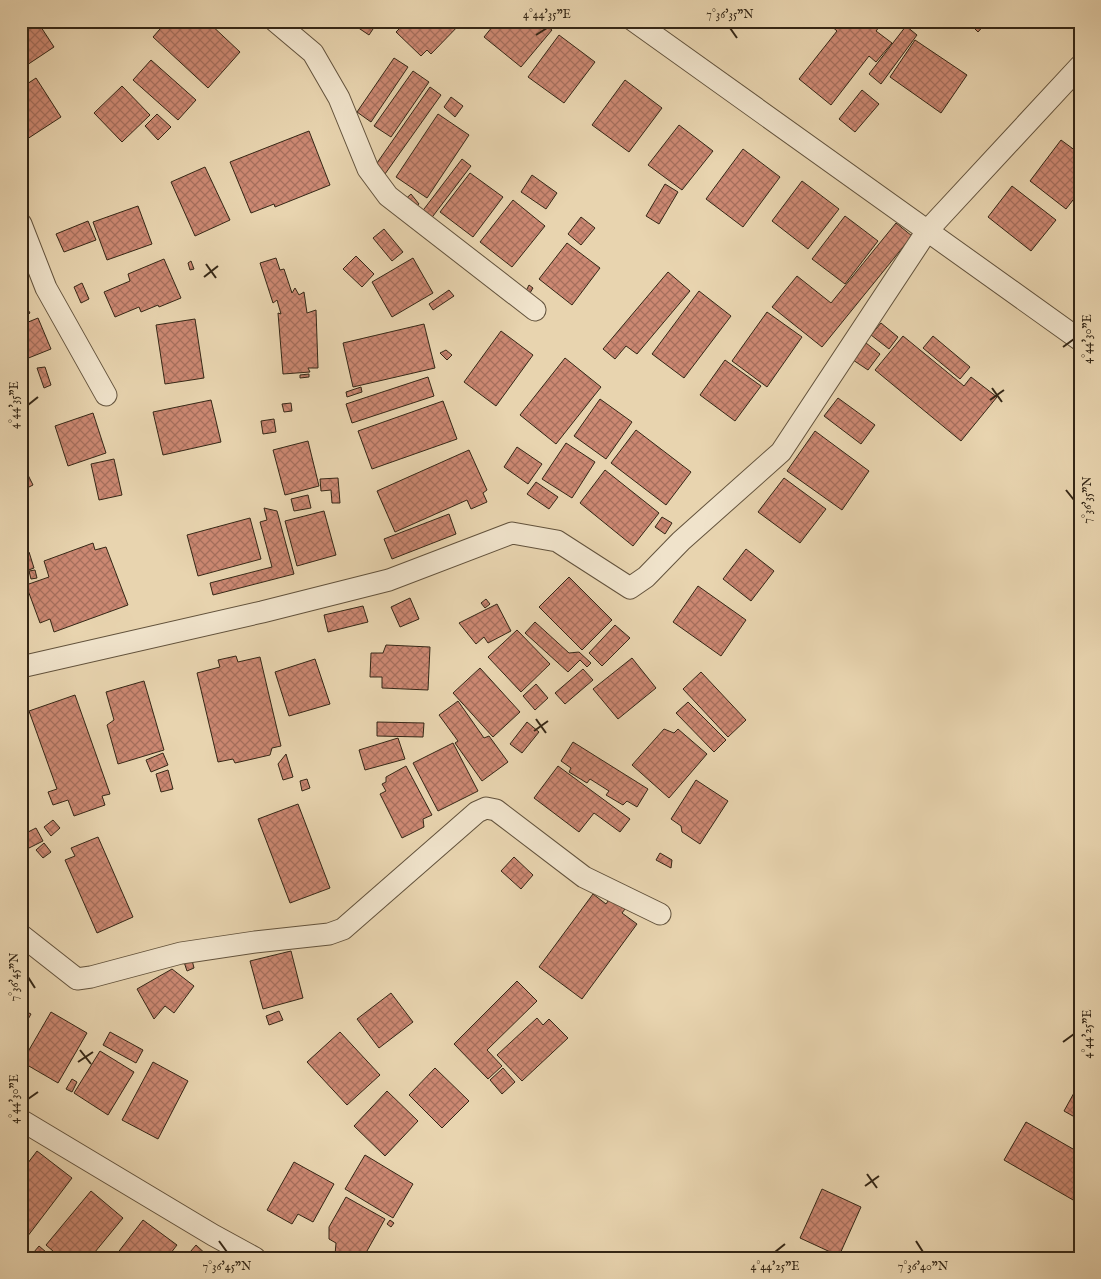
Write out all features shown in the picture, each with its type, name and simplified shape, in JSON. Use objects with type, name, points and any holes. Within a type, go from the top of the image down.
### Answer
[{"type":"street","points":[[275,21],[313,53],[339,98],[368,169],[388,196],[535,310]]},
{"type":"street","points":[[634,21],[1080,340]]},
{"type":"street","points":[[21,667],[262,612],[389,580],[512,533],[557,542],[630,588],[646,576],[681,541],[781,452],[927,231],[1080,66]]},
{"type":"street","points":[[21,224],[46,288],[106,395]]},
{"type":"street","points":[[21,935],[77,979],[181,953],[329,934],[344,929],[477,812],[486,808],[496,810],[584,877],[660,914]]},
{"type":"street","points":[[21,1120],[213,1235],[255,1258]]},
{"type":"building","points":[[21,21],[37,21],[54,47],[21,69]]},
{"type":"building","points":[[167,21],[174,21],[180,27],[186,21],[207,21],[240,52],[208,88],[153,37]]},
{"type":"building","points":[[348,21],[375,21],[377,23],[369,35]]},
{"type":"building","points":[[407,21],[463,21],[431,54],[427,50],[421,56],[396,32]]},
{"type":"building","points":[[497,21],[541,21],[552,30],[521,67],[484,37]]},
{"type":"building","points":[[834,21],[884,21],[876,31],[892,43],[876,62],[869,56],[831,105],[799,79],[837,31],[830,25]]},
{"type":"building","points":[[967,21],[988,21],[978,32]]},
{"type":"building","points":[[906,26],[917,35],[881,84],[869,74]]},
{"type":"building","points":[[559,35],[595,62],[564,103],[528,77]]},
{"type":"building","points":[[915,40],[967,75],[941,113],[890,77]]},
{"type":"building","points":[[394,58],[408,67],[371,122],[357,112]]},
{"type":"building","points":[[151,60],[196,100],[178,120],[133,80]]},
{"type":"building","points":[[413,71],[429,82],[391,137],[374,126]]},
{"type":"building","points":[[36,78],[61,117],[21,143],[21,88]]},
{"type":"building","points":[[625,80],[662,108],[629,152],[592,125]]},
{"type":"building","points":[[122,86],[150,115],[122,142],[94,113]]},
{"type":"building","points":[[430,87],[441,95],[380,181],[370,173]]},
{"type":"building","points":[[862,90],[879,104],[855,132],[839,119]]},
{"type":"building","points":[[451,97],[463,106],[455,117],[444,107]]},
{"type":"building","points":[[157,114],[171,127],[158,140],[145,126]]},
{"type":"building","points":[[438,114],[469,135],[427,198],[396,177]]},
{"type":"building","points":[[679,125],[713,151],[682,190],[648,165]]},
{"type":"building","points":[[309,131],[330,185],[275,207],[274,204],[251,213],[230,162]]},
{"type":"building","points":[[1061,140],[1080,154],[1080,191],[1066,209],[1030,181]]},
{"type":"building","points":[[743,149],[780,177],[743,227],[706,199]]},
{"type":"building","points":[[462,159],[471,166],[430,220],[421,213]]},
{"type":"building","points":[[205,167],[230,220],[195,236],[171,182]]},
{"type":"building","points":[[470,173],[503,197],[473,237],[440,212]]},
{"type":"building","points":[[532,175],[557,193],[546,209],[521,192]]},
{"type":"building","points":[[802,181],[839,209],[808,249],[772,221]]},
{"type":"building","points":[[665,184],[678,192],[659,224],[646,216]]},
{"type":"building","points":[[1012,186],[1056,220],[1031,251],[988,217]]},
{"type":"building","points":[[411,194],[419,204],[408,213],[400,204]]},
{"type":"building","points":[[513,200],[545,226],[512,267],[480,242]]},
{"type":"building","points":[[138,206],[152,244],[107,260],[93,222]]},
{"type":"building","points":[[845,216],[878,241],[845,284],[812,259]]},
{"type":"building","points":[[581,217],[595,228],[581,245],[568,234]]},
{"type":"building","points":[[88,221],[96,240],[64,252],[56,234]]},
{"type":"building","points":[[896,223],[912,236],[822,347],[772,307],[797,276],[831,303]]},
{"type":"building","points":[[384,229],[403,252],[392,261],[373,238]]},
{"type":"building","points":[[567,243],[600,268],[572,305],[539,279]]},
{"type":"building","points":[[356,256],[374,274],[362,287],[343,269]]},
{"type":"building","points":[[276,258],[280,270],[284,269],[292,293],[295,288],[299,295],[304,292],[307,313],[316,310],[318,368],[308,368],[310,372],[283,374],[278,313],[281,314],[277,300],[273,303],[260,263]]},
{"type":"building","points":[[413,258],[433,293],[392,317],[372,282]]},
{"type":"building","points":[[164,259],[181,298],[141,312],[139,307],[115,317],[104,292],[130,281],[128,274]]},
{"type":"building","points":[[191,261],[194,269],[190,270],[188,263]]},
{"type":"building","points":[[668,272],[690,291],[637,354],[626,346],[615,359],[603,349]]},
{"type":"building","points":[[82,283],[89,299],[81,303],[74,287]]},
{"type":"building","points":[[529,285],[533,288],[530,293],[526,291]]},
{"type":"building","points":[[449,290],[454,296],[433,310],[429,304]]},
{"type":"building","points":[[699,291],[731,316],[684,378],[652,354]]},
{"type":"building","points":[[21,298],[30,313],[21,319]]},
{"type":"building","points":[[767,312],[802,337],[767,387],[732,361]]},
{"type":"building","points":[[38,318],[51,349],[21,361],[21,332],[23,332],[21,325]]},
{"type":"building","points":[[195,319],[204,378],[165,384],[156,325]]},
{"type":"building","points":[[881,323],[898,337],[889,349],[871,335]]},
{"type":"building","points":[[424,324],[435,368],[353,387],[343,343]]},
{"type":"building","points":[[501,331],[533,355],[496,406],[464,382]]},
{"type":"building","points":[[903,336],[964,386],[971,377],[997,397],[961,441],[875,370]]},
{"type":"building","points":[[933,336],[970,367],[960,379],[923,348]]},
{"type":"building","points":[[866,343],[880,354],[868,370],[853,360]]},
{"type":"building","points":[[446,350],[452,355],[447,360],[440,353]]},
{"type":"building","points":[[565,358],[601,387],[556,444],[520,415]]},
{"type":"building","points":[[725,360],[761,386],[735,421],[700,395]]},
{"type":"building","points":[[45,367],[51,385],[44,388],[37,368]]},
{"type":"building","points":[[309,374],[309,377],[300,378],[300,375]]},
{"type":"building","points":[[428,377],[434,396],[352,423],[346,404]]},
{"type":"building","points":[[361,387],[362,392],[347,397],[346,392]]},
{"type":"building","points":[[838,398],[875,425],[861,444],[824,416]]},
{"type":"building","points":[[600,399],[632,422],[606,459],[574,436]]},
{"type":"building","points":[[211,400],[221,442],[163,455],[153,412]]},
{"type":"building","points":[[443,401],[457,439],[372,469],[358,431]]},
{"type":"building","points":[[291,403],[292,411],[284,412],[282,404]]},
{"type":"building","points":[[93,413],[106,453],[68,466],[55,426]]},
{"type":"building","points":[[274,419],[276,432],[263,434],[261,421]]},
{"type":"building","points":[[636,430],[691,472],[666,505],[611,463]]},
{"type":"building","points":[[815,431],[869,471],[842,510],[787,471]]},
{"type":"building","points":[[308,441],[319,486],[285,495],[273,450]]},
{"type":"building","points":[[566,443],[595,462],[572,498],[542,479]]},
{"type":"building","points":[[517,447],[542,464],[528,484],[504,467]]},
{"type":"building","points":[[469,450],[487,490],[483,493],[487,502],[471,509],[467,500],[395,532],[377,491]]},
{"type":"building","points":[[114,459],[122,495],[99,500],[91,464]]},
{"type":"building","points":[[21,461],[33,485],[21,491]]},
{"type":"building","points":[[605,470],[659,513],[633,546],[580,503]]},
{"type":"building","points":[[338,478],[340,503],[332,503],[331,490],[321,491],[320,479]]},
{"type":"building","points":[[784,478],[826,509],[800,543],[758,512]]},
{"type":"building","points":[[536,482],[558,497],[549,509],[527,494]]},
{"type":"building","points":[[21,491],[29,499],[21,502]]},
{"type":"building","points":[[308,495],[311,508],[294,511],[291,499]]},
{"type":"building","points":[[264,508],[277,511],[294,574],[213,595],[210,583],[272,567],[260,522],[267,520]]},
{"type":"building","points":[[324,511],[336,555],[297,566],[285,521]]},
{"type":"building","points":[[449,514],[456,534],[392,559],[384,539]]},
{"type":"building","points":[[662,517],[672,523],[665,534],[655,527]]},
{"type":"building","points":[[250,518],[261,559],[198,576],[187,535]]},
{"type":"building","points":[[93,543],[95,550],[106,547],[128,605],[54,632],[50,619],[40,623],[26,585],[49,577],[44,561]]},
{"type":"building","points":[[746,549],[774,571],[751,601],[723,579]]},
{"type":"building","points":[[29,552],[34,568],[21,573],[21,555]]},
{"type":"building","points":[[35,570],[37,578],[31,579],[29,571]]},
{"type":"building","points":[[569,577],[612,620],[582,650],[539,607]]},
{"type":"building","points":[[698,586],[746,620],[721,656],[673,622]]},
{"type":"building","points":[[410,598],[419,619],[400,627],[391,607]]},
{"type":"building","points":[[486,599],[490,604],[485,608],[481,603]]},
{"type":"building","points":[[497,604],[511,631],[488,643],[484,637],[476,644],[459,623]]},
{"type":"building","points":[[363,606],[368,622],[328,632],[324,615]]},
{"type":"building","points":[[21,613],[28,625],[21,628]]},
{"type":"building","points":[[535,622],[569,653],[579,652],[591,663],[587,667],[580,660],[568,672],[525,633]]},
{"type":"building","points":[[615,625],[630,638],[602,666],[589,653]]},
{"type":"building","points":[[517,630],[550,664],[521,692],[488,657]]},
{"type":"building","points":[[386,645],[430,647],[428,690],[382,688],[382,677],[370,677],[371,653],[383,653]]},
{"type":"building","points":[[236,656],[238,662],[260,657],[281,746],[272,748],[270,755],[235,763],[233,759],[218,762],[197,673],[220,667],[218,660]]},
{"type":"building","points":[[632,658],[656,688],[618,719],[593,689]]},
{"type":"building","points":[[315,659],[330,704],[289,716],[275,672]]},
{"type":"building","points":[[480,668],[520,712],[493,737],[453,693]]},
{"type":"building","points":[[583,669],[593,680],[565,704],[555,693]]},
{"type":"building","points":[[701,672],[746,720],[728,737],[683,689]]},
{"type":"building","points":[[144,681],[164,750],[118,764],[107,725],[114,720],[106,692]]},
{"type":"building","points":[[536,684],[548,698],[535,710],[523,696]]},
{"type":"building","points":[[75,695],[110,794],[102,796],[105,805],[74,816],[68,800],[53,805],[48,792],[57,789],[29,711]]},
{"type":"building","points":[[458,701],[484,738],[489,736],[508,762],[482,781],[455,743],[458,741],[439,715]]},
{"type":"building","points":[[688,702],[726,740],[714,752],[676,713]]},
{"type":"building","points":[[377,722],[424,723],[423,737],[377,736]]},
{"type":"building","points":[[527,722],[539,732],[522,753],[510,744]]},
{"type":"building","points":[[664,729],[674,733],[678,729],[707,754],[669,798],[632,765]]},
{"type":"building","points":[[398,738],[405,759],[365,770],[359,750]]},
{"type":"building","points":[[573,742],[648,789],[637,807],[627,801],[623,805],[606,795],[609,791],[590,779],[587,783],[569,772],[571,768],[561,761]]},
{"type":"building","points":[[453,743],[478,791],[438,811],[413,763]]},
{"type":"building","points":[[163,753],[168,765],[151,772],[146,760]]},
{"type":"building","points":[[286,754],[293,777],[283,780],[278,764]]},
{"type":"building","points":[[406,766],[432,815],[423,819],[424,827],[402,838],[380,794],[386,791],[382,784],[386,782],[386,777]]},
{"type":"building","points":[[558,766],[630,819],[620,832],[594,813],[579,832],[534,798]]},
{"type":"building","points":[[168,770],[173,789],[161,792],[156,774]]},
{"type":"building","points":[[307,779],[310,788],[302,791],[300,781]]},
{"type":"building","points":[[696,780],[728,801],[700,844],[682,832],[681,826],[671,819]]},
{"type":"building","points":[[298,804],[330,888],[290,903],[258,819]]},
{"type":"building","points":[[53,820],[60,828],[51,836],[44,827]]},
{"type":"building","points":[[36,828],[43,841],[29,848],[22,835]]},
{"type":"building","points":[[98,837],[133,917],[97,933],[65,860],[75,856],[71,848]]},
{"type":"building","points":[[44,843],[51,852],[43,858],[36,850]]},
{"type":"building","points":[[660,853],[672,860],[671,868],[656,860]]},
{"type":"building","points":[[514,857],[533,875],[521,889],[501,871]]},
{"type":"building","points":[[593,894],[606,904],[610,898],[625,909],[622,913],[637,924],[582,999],[539,967]]},
{"type":"building","points":[[291,951],[303,998],[263,1009],[250,961]]},
{"type":"building","points":[[192,960],[194,968],[187,971],[184,962]]},
{"type":"building","points":[[172,969],[194,986],[174,1013],[165,1006],[154,1019],[137,989]]},
{"type":"building","points":[[517,981],[537,1001],[487,1050],[502,1066],[488,1079],[454,1044]]},
{"type":"building","points":[[391,993],[413,1022],[379,1048],[357,1019]]},
{"type":"building","points":[[21,1009],[31,1014],[21,1032]]},
{"type":"building","points":[[279,1011],[283,1020],[269,1025],[266,1016]]},
{"type":"building","points":[[51,1012],[87,1033],[58,1083],[22,1062]]},
{"type":"building","points":[[537,1018],[543,1025],[549,1019],[568,1038],[522,1081],[497,1055]]},
{"type":"building","points":[[110,1032],[143,1050],[136,1063],[103,1045]]},
{"type":"building","points":[[340,1032],[380,1075],[347,1105],[307,1062]]},
{"type":"building","points":[[100,1051],[134,1072],[108,1115],[74,1093]]},
{"type":"building","points":[[153,1062],[188,1081],[158,1139],[122,1120]]},
{"type":"building","points":[[435,1068],[469,1101],[442,1128],[409,1095]]},
{"type":"building","points":[[503,1068],[515,1082],[502,1094],[490,1080]]},
{"type":"building","points":[[72,1079],[77,1082],[72,1092],[66,1089]]},
{"type":"building","points":[[1080,1082],[1080,1120],[1064,1111]]},
{"type":"building","points":[[387,1091],[418,1121],[385,1156],[354,1126]]},
{"type":"building","points":[[1026,1122],[1080,1153],[1080,1204],[1004,1160]]},
{"type":"building","points":[[37,1151],[72,1178],[24,1241],[21,1239],[21,1172]]},
{"type":"building","points":[[365,1155],[413,1184],[393,1218],[345,1189]]},
{"type":"building","points":[[294,1162],[334,1184],[313,1222],[298,1214],[292,1224],[267,1210]]},
{"type":"building","points":[[822,1189],[861,1207],[839,1256],[800,1238]]},
{"type":"building","points":[[91,1191],[123,1218],[90,1258],[61,1258],[46,1245]]},
{"type":"building","points":[[346,1197],[385,1219],[363,1258],[340,1258],[335,1255],[336,1243],[329,1239],[329,1227]]},
{"type":"building","points":[[143,1220],[177,1245],[167,1258],[119,1258],[116,1255]]},
{"type":"building","points":[[390,1220],[394,1223],[391,1227],[387,1224]]},
{"type":"building","points":[[196,1245],[210,1258],[185,1258]]},
{"type":"building","points":[[39,1246],[53,1258],[29,1258]]}]
